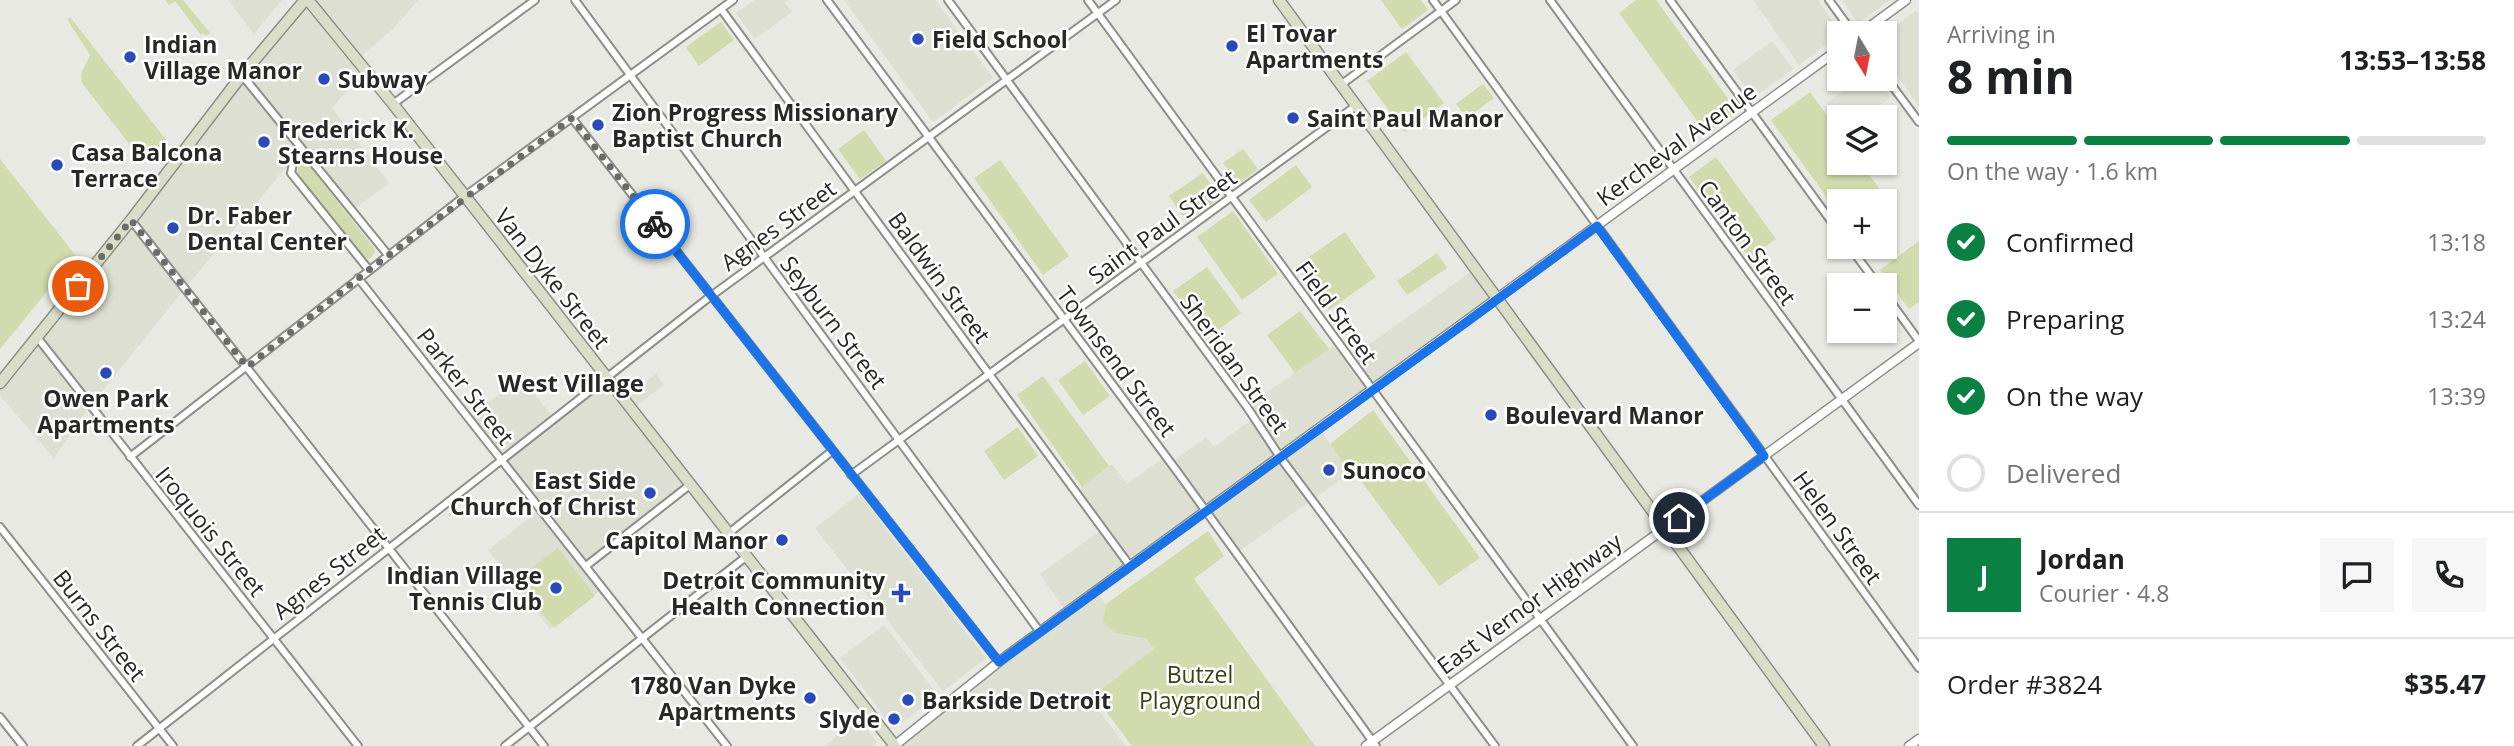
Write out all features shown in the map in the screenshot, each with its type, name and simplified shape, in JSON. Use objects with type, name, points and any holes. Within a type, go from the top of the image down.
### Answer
[{"type":"main road","points":[[0,383],[131,220],[242,75],[307,0]]},
{"type":"main road","name":"Van Dyke Street","points":[[307,0],[393,104],[895,746]]},
{"type":"main road","points":[[1279,0],[1824,746]]},
{"type":"street","points":[[393,104],[535,0]]},
{"type":"street","name":"Seyburn Street","points":[[575,0],[1040,632]]},
{"type":"street","points":[[131,457],[465,196],[733,0]]},
{"type":"street","name":"Townsend Street","points":[[827,0],[1205,511],[1371,745]]},
{"type":"street","name":"Sheridan Street","points":[[948,0],[1280,457],[1495,746]]},
{"type":"street","name":"Field Street","points":[[1088,0],[1633,746]]},
{"type":"street","name":"Agnes Street","points":[[137,746],[711,296],[1116,0]]},
{"type":"street","name":"Helen Street","points":[[1433,0],[1919,668]]},
{"type":"street","points":[[1342,84],[1456,0]]},
{"type":"street","name":"Canton Street","points":[[1550,0],[1919,505]]},
{"type":"street","points":[[1670,0],[1827,216]]},
{"type":"street","points":[[1829,0],[1844,21]]},
{"type":"street","points":[[1877,21],[1906,0]]},
{"type":"street","name":"Baldwin Street","points":[[721,9],[1130,566]]},
{"type":"street","name":"Kercheval Avenue","points":[[895,746],[999,662],[1827,58]]},
{"type":"street","points":[[242,75],[388,256]]},
{"type":"street","points":[[1896,91],[1919,122]]},
{"type":"street","name":"Saint Paul Street","points":[[852,475],[1357,105]]},
{"type":"street","points":[[572,118],[999,662]]},
{"type":"street","points":[[303,151],[293,163],[291,173],[369,270]]},
{"type":"street","points":[[131,220],[544,746]]},
{"type":"street","name":"Parker Street","points":[[358,278],[727,746]]},
{"type":"street","points":[[1897,311],[1919,342]]},
{"type":"street","name":"Iroquois Street","points":[[37,337],[358,746]]},
{"type":"street","name":"East Vernor Highway","points":[[1371,745],[1919,342]]},
{"type":"street","points":[[729,533],[832,451]]},
{"type":"street","points":[[586,566],[691,484]]},
{"type":"street","name":"Burns Street","points":[[0,527],[173,746]]},
{"type":"street","points":[[505,746],[747,556]]},
{"type":"street","points":[[0,717],[23,746]]},
{"type":"street","points":[[1909,746],[1919,739]]},
{"type":"shaded area","points":[[228,0],[282,0],[254,34]]},
{"type":"shaded area","points":[[305,0],[418,0],[392,30],[357,59],[365,70],[332,108],[389,183],[352,211],[304,151],[281,173],[177,298],[84,414],[54,458],[0,396],[0,383]]},
{"type":"shaded area","points":[[754,0],[788,0],[785,3],[792,12],[755,39],[736,13]]},
{"type":"shaded area","name":"Field School","points":[[844,0],[935,0],[993,78],[933,122]]},
{"type":"shaded area","points":[[1753,0],[1818,0],[1833,21],[1827,21],[1827,44],[1799,65]]},
{"type":"shaded area","points":[[1842,0],[1890,0],[1861,21],[1857,21]]},
{"type":"shaded area","points":[[1916,11],[1919,14],[1919,106],[1897,76],[1897,25]]},
{"type":"shaded area","points":[[1772,41],[1793,69],[1753,98],[1733,70]]},
{"type":"shaded area","points":[[1844,91],[1886,91],[1891,97],[1879,105],[1826,103]]},
{"type":"shaded area","points":[[1475,269],[1497,300],[1319,428],[1350,473],[1235,554],[1205,512],[1096,592],[1106,604],[1103,622],[1116,633],[1147,639],[1155,649],[1103,688],[1101,705],[1097,708],[1126,746],[895,746],[1066,612],[1040,574],[1104,528],[1076,491],[1112,464],[1127,484],[1166,456],[1171,463],[1206,437],[1214,447],[1254,418],[1247,407],[1338,342],[1350,358]]},
{"type":"shaded area","points":[[656,374],[664,385],[632,409],[691,484],[587,566],[604,588],[550,629],[488,550],[541,509],[469,418],[521,377],[554,419],[607,377],[624,399]]},
{"type":"shaded area","name":"Detroit Community Health Connection","points":[[859,494],[986,658],[943,691],[815,528]]},
{"type":"shaded area","points":[[884,625],[938,695],[894,729],[840,658]]},
{"type":"shaded area","points":[[859,719],[877,742],[873,746],[824,746]]},
{"type":"green space","points":[[165,0],[183,0],[210,33],[201,35],[175,1],[169,5]]},
{"type":"green space","points":[[1381,0],[1421,0],[1428,10],[1402,29]]},
{"type":"green space","points":[[1636,0],[1656,0],[1737,111],[1706,133],[1619,13]]},
{"type":"green space","points":[[70,17],[167,141],[148,163],[134,150],[82,83],[81,74],[90,55],[67,19]]},
{"type":"green space","points":[[721,22],[734,40],[699,66],[686,47]]},
{"type":"green space","points":[[1406,52],[1444,103],[1405,132],[1367,81]]},
{"type":"green space","points":[[1483,84],[1494,98],[1467,118],[1456,104]]},
{"type":"green space","points":[[1810,92],[1827,115],[1827,175],[1870,175],[1880,189],[1827,189],[1827,197],[1771,120]]},
{"type":"green space","points":[[864,130],[886,161],[860,179],[838,149]]},
{"type":"green space","points":[[1243,149],[1258,169],[1239,184],[1223,163]]},
{"type":"green space","points":[[1716,157],[1776,239],[1749,258],[1689,177]]},
{"type":"green space","points":[[0,159],[76,256],[0,349]]},
{"type":"green space","points":[[1000,160],[1069,256],[1043,275],[974,178]]},
{"type":"green space","points":[[302,163],[307,163],[374,248],[375,252],[370,259],[364,258],[299,176],[297,170]]},
{"type":"green space","points":[[1296,165],[1312,187],[1266,222],[1249,200]]},
{"type":"green space","points":[[1203,173],[1220,198],[1186,221],[1169,196]]},
{"type":"green space","points":[[1233,211],[1278,274],[1242,300],[1197,237]]},
{"type":"green space","points":[[1345,232],[1376,277],[1329,310],[1297,265]]},
{"type":"green space","points":[[1919,241],[1919,302],[1909,309],[1897,293],[1897,273],[1882,273],[1880,270]]},
{"type":"green space","points":[[1437,253],[1447,268],[1407,295],[1397,281]]},
{"type":"green space","points":[[1207,267],[1241,313],[1208,337],[1173,291]]},
{"type":"green space","points":[[1300,311],[1329,349],[1295,373],[1267,335]]},
{"type":"green space","points":[[1085,361],[1110,396],[1083,415],[1058,380]]},
{"type":"green space","points":[[1043,376],[1109,466],[1082,487],[1017,395]]},
{"type":"green space","points":[[1373,410],[1480,558],[1439,586],[1353,470],[1350,473],[1330,444]]},
{"type":"green space","points":[[1018,427],[1038,456],[1004,480],[984,451]]},
{"type":"green space","name":"Butzel Playground","points":[[1208,531],[1224,556],[1194,579],[1315,746],[1132,746],[1101,705],[1103,688],[1154,649],[1147,639],[1116,633],[1103,622],[1106,604]]},
{"type":"green space","name":"Indian Village Tennis Club","points":[[558,548],[595,596],[554,628],[516,580]]},
{"type":"way so far","points":[[78,286],[131,220],[247,367],[465,196],[572,118],[655,224]]},
{"type":"place","name":"Field School","points":[[918,39]]},
{"type":"place","name":"El Tovar Apartments","points":[[1232,46]]},
{"type":"place","name":"Indian Village Manor","points":[[130,57]]},
{"type":"place","name":"Subway","points":[[324,79]]},
{"type":"place","name":"Saint Paul Manor","points":[[1293,118]]},
{"type":"place","name":"Zion Progress Missionary Baptist Church","points":[[598,125]]},
{"type":"place","name":"Frederick K. Stearns House","points":[[264,142]]},
{"type":"place","name":"Casa Balcona Terrace","points":[[57,165]]},
{"type":"place","name":"Dr. Faber Dental Center","points":[[173,228]]},
{"type":"place","name":"Owen Park Apartments","points":[[106,373]]},
{"type":"place","name":"Boulevard Manor","points":[[1491,415]]},
{"type":"place","name":"Sunoco","points":[[1329,470]]},
{"type":"place","name":"East Side Church of Christ","points":[[650,493]]},
{"type":"place","name":"Capitol Manor","points":[[782,540]]},
{"type":"place","name":"Indian Village Tennis Club","points":[[556,588]]},
{"type":"place","name":"Detroit Community Health Connection","points":[[901,593]]},
{"type":"place","name":"1780 Van Dyke Apartments","points":[[810,698]]},
{"type":"place","name":"Barkside Detroit","points":[[908,700]]},
{"type":"place","name":"Slyde","points":[[894,719]]},
{"type":"district","name":"West Village","points":[[571,382]]},
{"type":"route","points":[[655,224],[999,662],[1597,226],[1764,456],[1679,518]]}]
